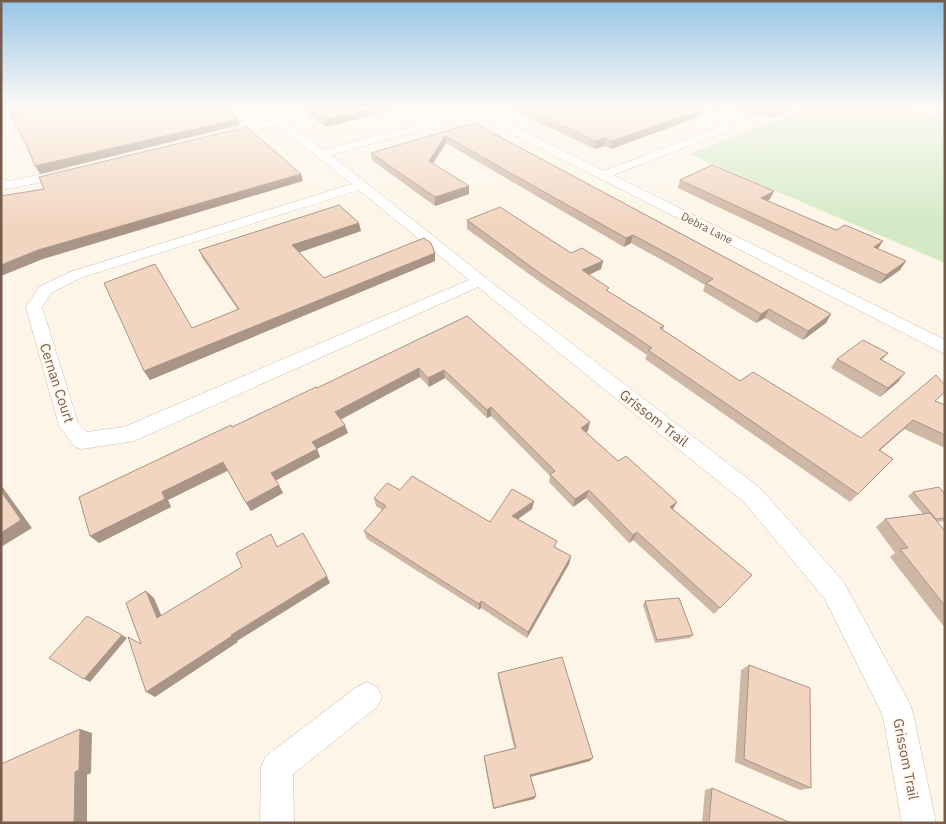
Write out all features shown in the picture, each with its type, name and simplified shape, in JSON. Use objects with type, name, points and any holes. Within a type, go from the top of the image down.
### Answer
[{"type":"street","name":"Grissom Trail","points":[[312,146],[752,495],[834,590],[898,713],[919,823]]},
{"type":"street","points":[[322,154],[348,146]]},
{"type":"street","name":"Debra Lane","points":[[546,146],[945,348]]},
{"type":"street","points":[[603,175],[678,146]]},
{"type":"street","points":[[1,182],[8,185],[82,170]]},
{"type":"street","name":"Cernan Court","points":[[362,186],[75,275],[45,290],[34,307],[69,426],[82,441],[128,435],[480,281]]},
{"type":"street","points":[[278,823],[276,767],[367,697]]},
{"type":"green space","points":[[709,146],[945,146],[945,263],[689,154]]},
{"type":"building","points":[[27,146],[119,146],[35,166]]},
{"type":"building","points":[[166,146],[269,146],[301,174],[38,250],[1,265],[1,196],[44,189],[39,177]]},
{"type":"building","points":[[393,146],[438,146],[429,161],[469,186],[435,197],[371,153]]},
{"type":"building","points":[[464,146],[518,146],[831,314],[808,331],[769,309],[761,314],[706,283],[713,279],[674,257],[633,235],[626,238]]},
{"type":"building","points":[[712,165],[774,191],[761,198],[836,230],[845,225],[883,241],[874,247],[906,261],[886,275],[680,180]]},
{"type":"building","points":[[339,205],[359,223],[292,245],[324,278],[424,238],[431,243],[435,253],[144,371],[104,283],[155,264],[192,328],[239,309],[199,250]]},
{"type":"building","points":[[500,207],[571,253],[582,248],[603,261],[582,270],[609,288],[606,290],[664,326],[660,328],[740,381],[753,372],[861,438],[936,375],[945,385],[945,392],[935,401],[945,405],[945,435],[913,420],[879,450],[893,459],[858,494],[648,350],[652,348],[541,274],[467,220]]},
{"type":"building","points":[[467,316],[590,422],[581,428],[618,461],[626,456],[677,502],[670,507],[752,575],[720,608],[637,532],[633,535],[589,490],[575,499],[550,474],[555,471],[491,407],[487,410],[444,370],[428,378],[419,368],[335,412],[345,425],[312,442],[317,449],[271,473],[279,485],[246,503],[223,462],[162,492],[165,499],[90,536],[79,497],[231,425],[232,427],[317,388]]},
{"type":"building","points":[[863,340],[888,353],[880,359],[905,373],[888,388],[837,359]]},
{"type":"building","points":[[412,476],[490,522],[512,489],[534,501],[512,516],[557,541],[554,547],[571,556],[528,632],[481,601],[479,604],[364,531],[386,506],[374,498],[387,483],[400,490]]},
{"type":"building","points":[[939,487],[945,494],[945,518],[936,519],[913,492]]},
{"type":"building","points":[[1,491],[21,520],[1,533]]},
{"type":"building","points":[[930,513],[945,531],[945,606],[900,549],[908,548],[885,519]]},
{"type":"building","points":[[303,533],[327,576],[231,635],[146,692],[128,637],[141,644],[126,603],[146,591],[157,618],[242,567],[236,553],[271,534],[277,547]]},
{"type":"building","points":[[679,598],[693,635],[657,640],[645,601]]},
{"type":"building","points":[[87,616],[122,635],[84,679],[49,658]]},
{"type":"building","points":[[562,657],[593,758],[530,775],[536,796],[494,808],[484,756],[516,748],[498,673]]},
{"type":"building","points":[[749,665],[810,688],[811,788],[744,759]]},
{"type":"building","points":[[80,729],[79,770],[75,772],[74,823],[1,823],[1,764]]},
{"type":"building","points":[[712,788],[791,823],[709,823]]}]
